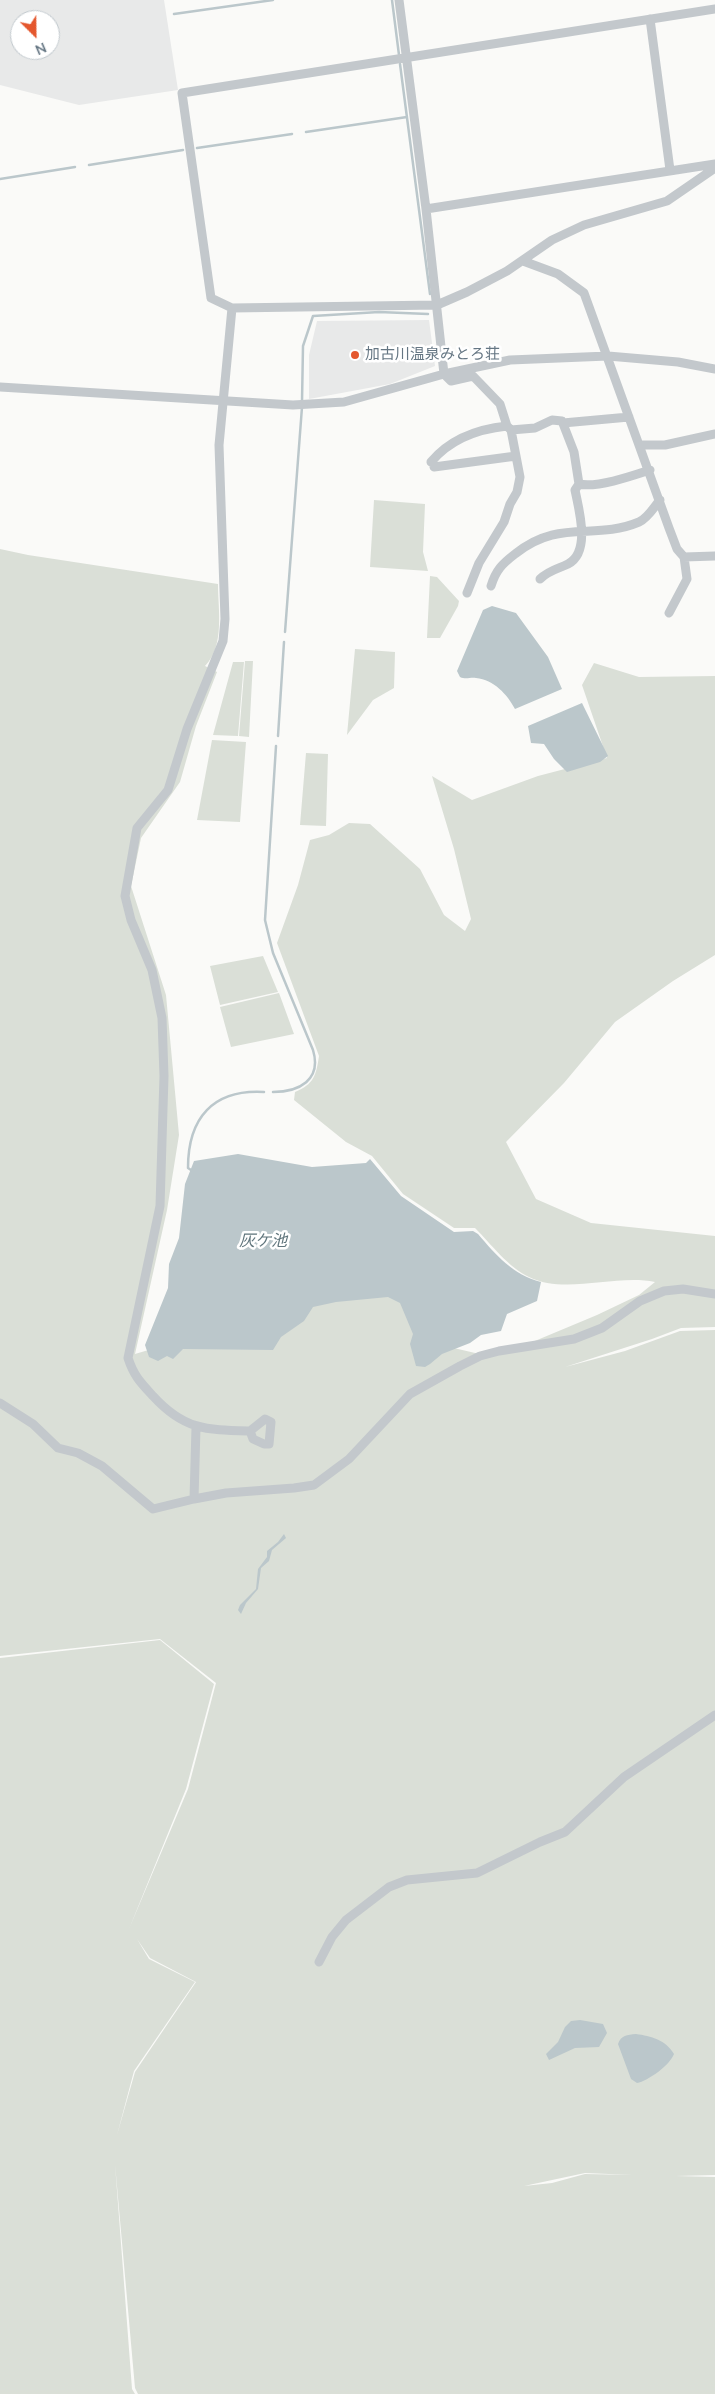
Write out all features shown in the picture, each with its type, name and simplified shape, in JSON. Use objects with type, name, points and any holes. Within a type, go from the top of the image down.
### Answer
[{"type":"street","points":[[399,0],[426,208],[444,374],[451,381],[473,376],[500,404],[509,428],[520,477],[518,492],[510,504],[504,522],[479,564],[468,593]]},
{"type":"street","points":[[715,9],[406,56],[394,60],[182,93],[211,298],[232,308],[437,305],[467,292],[523,261],[552,240],[584,225],[667,201],[715,168]]},
{"type":"street","points":[[650,19],[670,170]]},
{"type":"street","points":[[426,208],[715,164]]},
{"type":"street","points":[[523,261],[558,274],[584,294],[650,470],[677,549],[684,557],[687,579],[669,613]]},
{"type":"street","points":[[232,308],[218,445],[225,619],[223,641],[187,729],[168,790],[137,828],[125,896],[131,920],[152,970],[162,1018],[164,1076],[160,1206],[128,1358],[133,1375],[162,1406],[178,1419],[196,1427],[250,1431]]},
{"type":"street","points":[[0,387],[293,405],[344,402],[444,374],[510,360],[608,356],[678,362],[715,369]]},
{"type":"street","points":[[516,456],[433,464],[446,447],[468,435],[488,428],[535,428],[552,420],[563,423],[629,417]]},
{"type":"street","points":[[540,579],[546,573],[570,563],[577,554],[583,530],[574,490],[579,484],[574,452],[563,423]]},
{"type":"street","points":[[640,445],[665,445],[715,434]]},
{"type":"street","points":[[579,484],[630,477],[650,470]]},
{"type":"street","points":[[491,586],[500,564],[526,545],[547,535],[583,530],[610,530],[641,521],[660,500]]},
{"type":"street","points":[[684,557],[715,556]]},
{"type":"street","points":[[0,1403],[33,1424],[58,1448],[78,1453],[102,1466],[153,1510],[226,1493],[314,1485],[349,1459],[410,1394],[480,1356],[499,1351],[574,1339],[602,1328],[640,1301],[664,1291],[683,1289],[715,1294]]},
{"type":"street","points":[[194,1499],[196,1427]]},
{"type":"street","points":[[318,1962],[332,1938],[346,1920],[389,1887],[407,1880],[477,1872],[565,1832],[624,1777],[715,1715]]},
{"type":"shaded area","points":[[0,0],[164,0],[178,90],[79,105],[0,85]]},
{"type":"shaded area","points":[[429,320],[435,366],[390,384],[309,399],[309,355],[317,321]]},
{"type":"shaded area","points":[[374,500],[425,504],[423,552],[428,571],[370,567]]},
{"type":"shaded area","points":[[0,549],[218,584],[218,638],[211,658],[205,666],[217,672],[196,726],[180,782],[141,838],[131,886],[166,995],[179,1135],[167,1210],[135,1354],[307,1303],[393,1290],[428,1342],[488,1356],[530,1343],[597,1315],[639,1295],[655,1282],[624,1280],[558,1284],[543,1282],[521,1273],[507,1262],[475,1228],[454,1228],[403,1194],[372,1156],[346,1142],[294,1100],[295,1092],[306,1086],[313,1078],[319,1056],[277,943],[298,885],[310,840],[329,835],[349,823],[370,824],[420,869],[444,915],[465,931],[471,919],[454,849],[432,776],[472,800],[538,776],[607,758],[582,685],[594,663],[639,677],[715,676],[715,955],[673,981],[615,1022],[564,1083],[506,1142],[536,1199],[591,1223],[715,1236],[715,1327],[681,1328],[565,1367],[625,1351],[680,1331],[715,1330],[715,2175],[676,2176],[715,2177],[715,2394],[138,2394],[135,2388],[115,2164],[132,2389],[135,2394],[0,2394],[0,1658],[160,1640],[214,1684],[186,1789],[129,1929],[188,1789],[216,1683],[160,1639],[0,1656]],"holes":[[[137,1939],[150,1958],[196,1982],[135,2072],[117,2135],[134,2071],[195,1982],[149,1959]],[[585,2173],[633,2175],[585,2174],[552,2183],[524,2186]]]},
{"type":"shaded area","points":[[430,576],[437,577],[459,601],[440,638],[427,638]]},
{"type":"shaded area","points":[[355,649],[395,652],[394,688],[373,700],[347,735]]},
{"type":"shaded area","points":[[245,661],[253,661],[249,737],[239,736]]},
{"type":"shaded area","points":[[233,662],[244,662],[238,736],[213,735]]},
{"type":"shaded area","points":[[212,740],[246,742],[240,822],[197,820]]},
{"type":"shaded area","points":[[306,753],[328,754],[326,826],[300,825]]},
{"type":"shaded area","points":[[263,956],[278,992],[220,1005],[210,966]]},
{"type":"shaded area","points":[[279,993],[294,1034],[231,1047],[220,1007]]},
{"type":"water","points":[[492,606],[516,613],[548,657],[562,689],[515,709],[504,693],[489,682],[483,679],[460,677],[457,671],[483,610]]},
{"type":"water","points":[[582,703],[608,756],[600,762],[567,772],[554,759],[544,744],[531,743],[528,726]]},
{"type":"water","name":"灰ケ池","points":[[238,1154],[312,1167],[366,1163],[370,1159],[401,1196],[454,1232],[473,1231],[478,1234],[498,1257],[522,1274],[541,1282],[537,1301],[507,1314],[501,1331],[481,1335],[470,1343],[442,1354],[425,1367],[416,1366],[410,1344],[413,1334],[400,1303],[388,1297],[336,1302],[313,1307],[304,1321],[281,1337],[273,1350],[183,1349],[173,1359],[167,1356],[158,1361],[149,1357],[145,1345],[168,1288],[169,1264],[179,1238],[185,1184],[194,1161]]},
{"type":"water","points":[[284,1534],[286,1538],[272,1550],[269,1561],[261,1568],[258,1589],[246,1603],[241,1614],[238,1610],[240,1605],[256,1589],[258,1569],[267,1557],[267,1551]]},
{"type":"water","points":[[580,2020],[603,2024],[607,2033],[599,2047],[575,2048],[549,2060],[546,2054],[558,2042],[565,2027],[571,2021]]},
{"type":"water","points":[[636,2034],[662,2042],[674,2054],[658,2072],[637,2083],[631,2079],[618,2044],[623,2037]]},
{"type":"waterway","points":[[174,14],[273,0]]},
{"type":"waterway","points":[[392,0],[399,55]]},
{"type":"waterway","points":[[400,64],[430,294]]},
{"type":"waterway","points":[[306,132],[407,117]]},
{"type":"waterway","points":[[197,148],[292,134]]},
{"type":"waterway","points":[[89,165],[183,150]]},
{"type":"waterway","points":[[0,179],[75,167]]},
{"type":"waterway","points":[[302,402],[303,346],[313,316],[379,312],[428,314]]},
{"type":"waterway","points":[[285,632],[302,407]]},
{"type":"waterway","points":[[278,736],[284,642]]},
{"type":"waterway","points":[[273,1092],[291,1090],[306,1082],[314,1069],[315,1060],[313,1050],[273,953],[265,920],[276,746]]},
{"type":"waterway","points":[[191,1170],[188,1168],[189,1150],[199,1121],[207,1110],[231,1096],[246,1092],[264,1092]]},
{"type":"place","name":"加古川温泉みとろ荘","points":[[355,355]]}]
